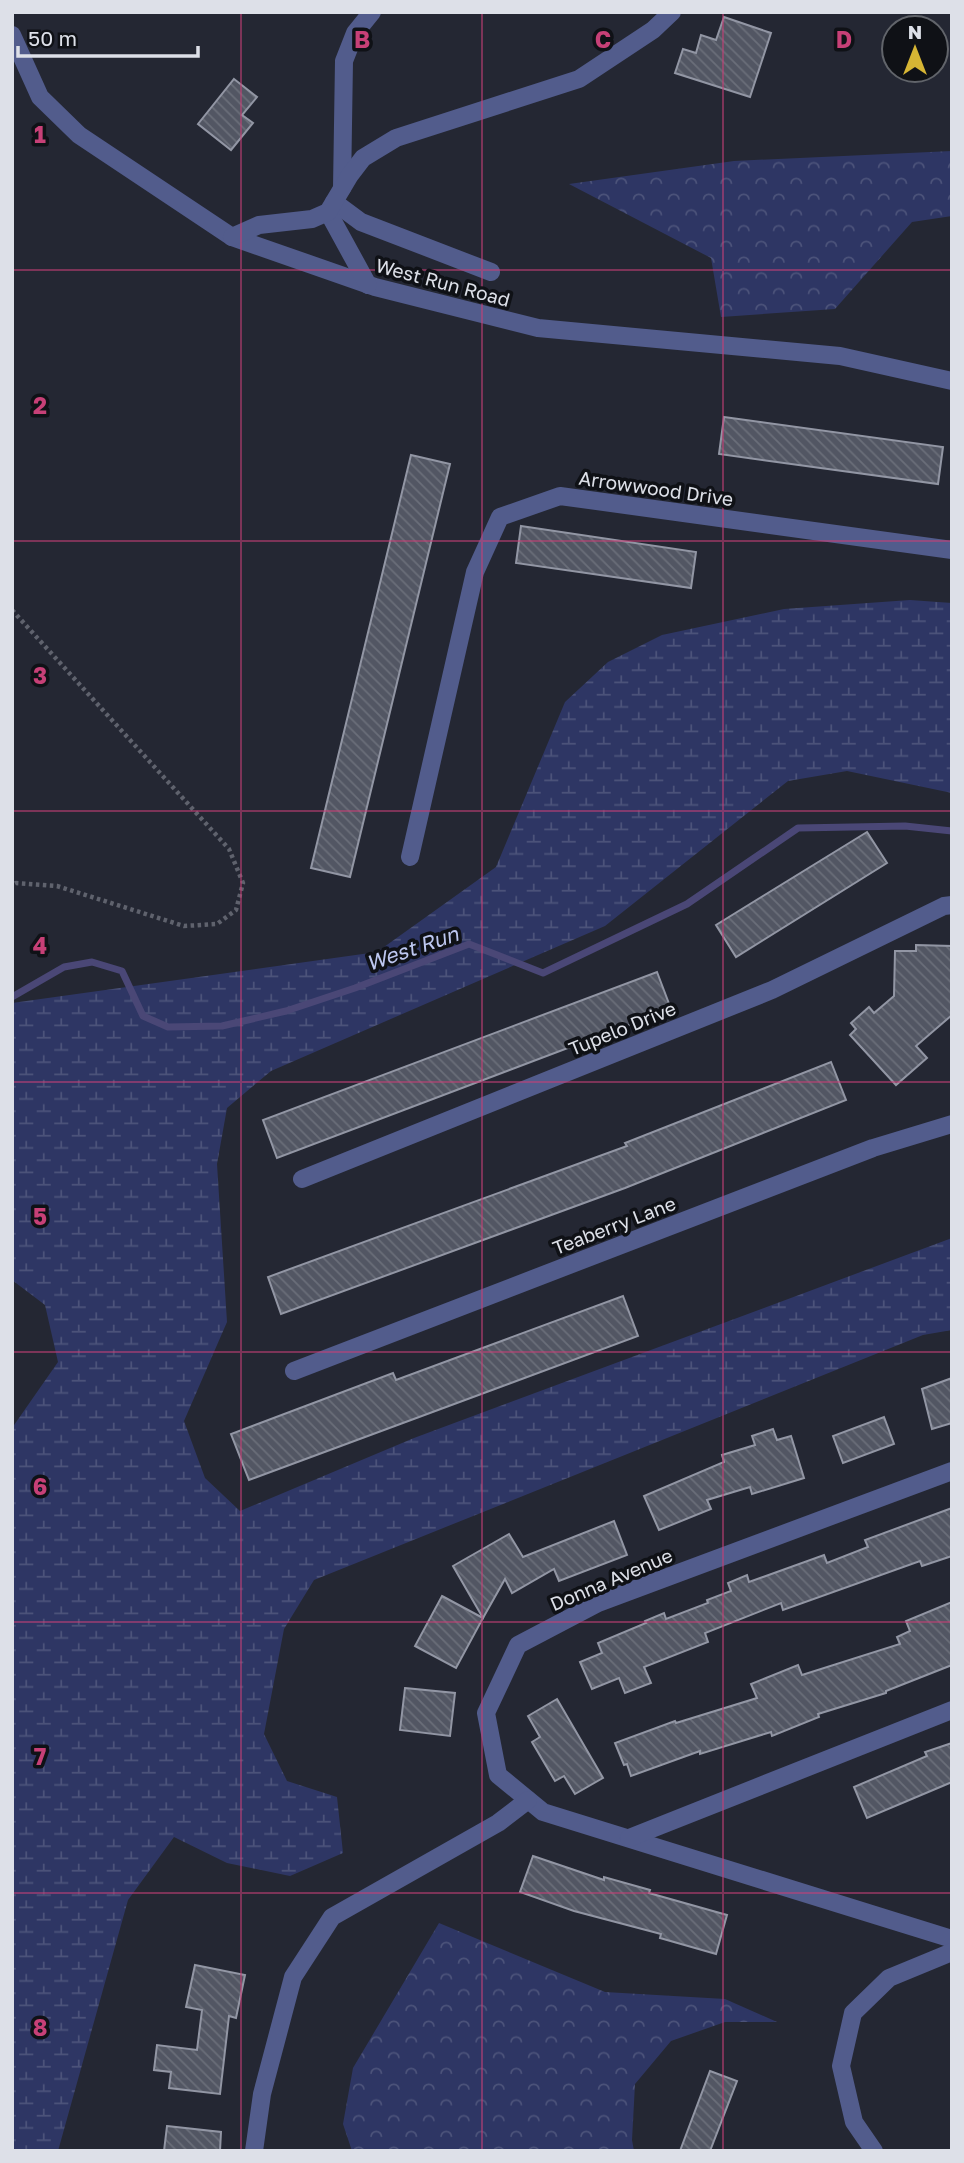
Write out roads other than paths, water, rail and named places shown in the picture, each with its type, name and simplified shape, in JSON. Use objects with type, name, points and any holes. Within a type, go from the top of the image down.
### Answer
[{"type":"street","points":[[369,285],[334,201],[344,61],[355,33],[372,12]]},
{"type":"street","points":[[232,237],[260,225],[312,219],[334,201],[363,159],[396,138],[579,79],[653,30],[673,12]]},
{"type":"street","name":"West Run Road","points":[[12,35],[40,97],[79,135],[232,237],[369,285],[538,328],[840,356],[952,381]]},
{"type":"street","points":[[334,201],[361,222],[491,272]]},
{"type":"street","name":"Arrowwood Drive","points":[[410,857],[475,572],[500,517],[560,496],[952,550]]},
{"type":"street","name":"Tupelo Drive","points":[[302,1179],[772,990],[944,906],[952,905]]},
{"type":"street","name":"Teaberry Lane","points":[[294,1371],[873,1148],[952,1124]]},
{"type":"street","name":"Donna Avenue","points":[[952,1471],[598,1604],[518,1645],[486,1713],[498,1775],[543,1812],[952,1939]]},
{"type":"street","points":[[629,1838],[952,1710]]},
{"type":"street","points":[[254,2151],[262,2094],[293,1977],[332,1917],[498,1823],[528,1800]]},
{"type":"street","points":[[874,2151],[854,2122],[841,2066],[853,2013],[889,1978],[952,1952]]},
{"type":"waterway","name":"West Run","points":[[12,997],[64,967],[92,962],[122,971],[143,1016],[168,1027],[222,1026],[286,1011],[355,988],[469,944],[543,973],[687,904],[798,828],[905,826],[952,831]]}]
